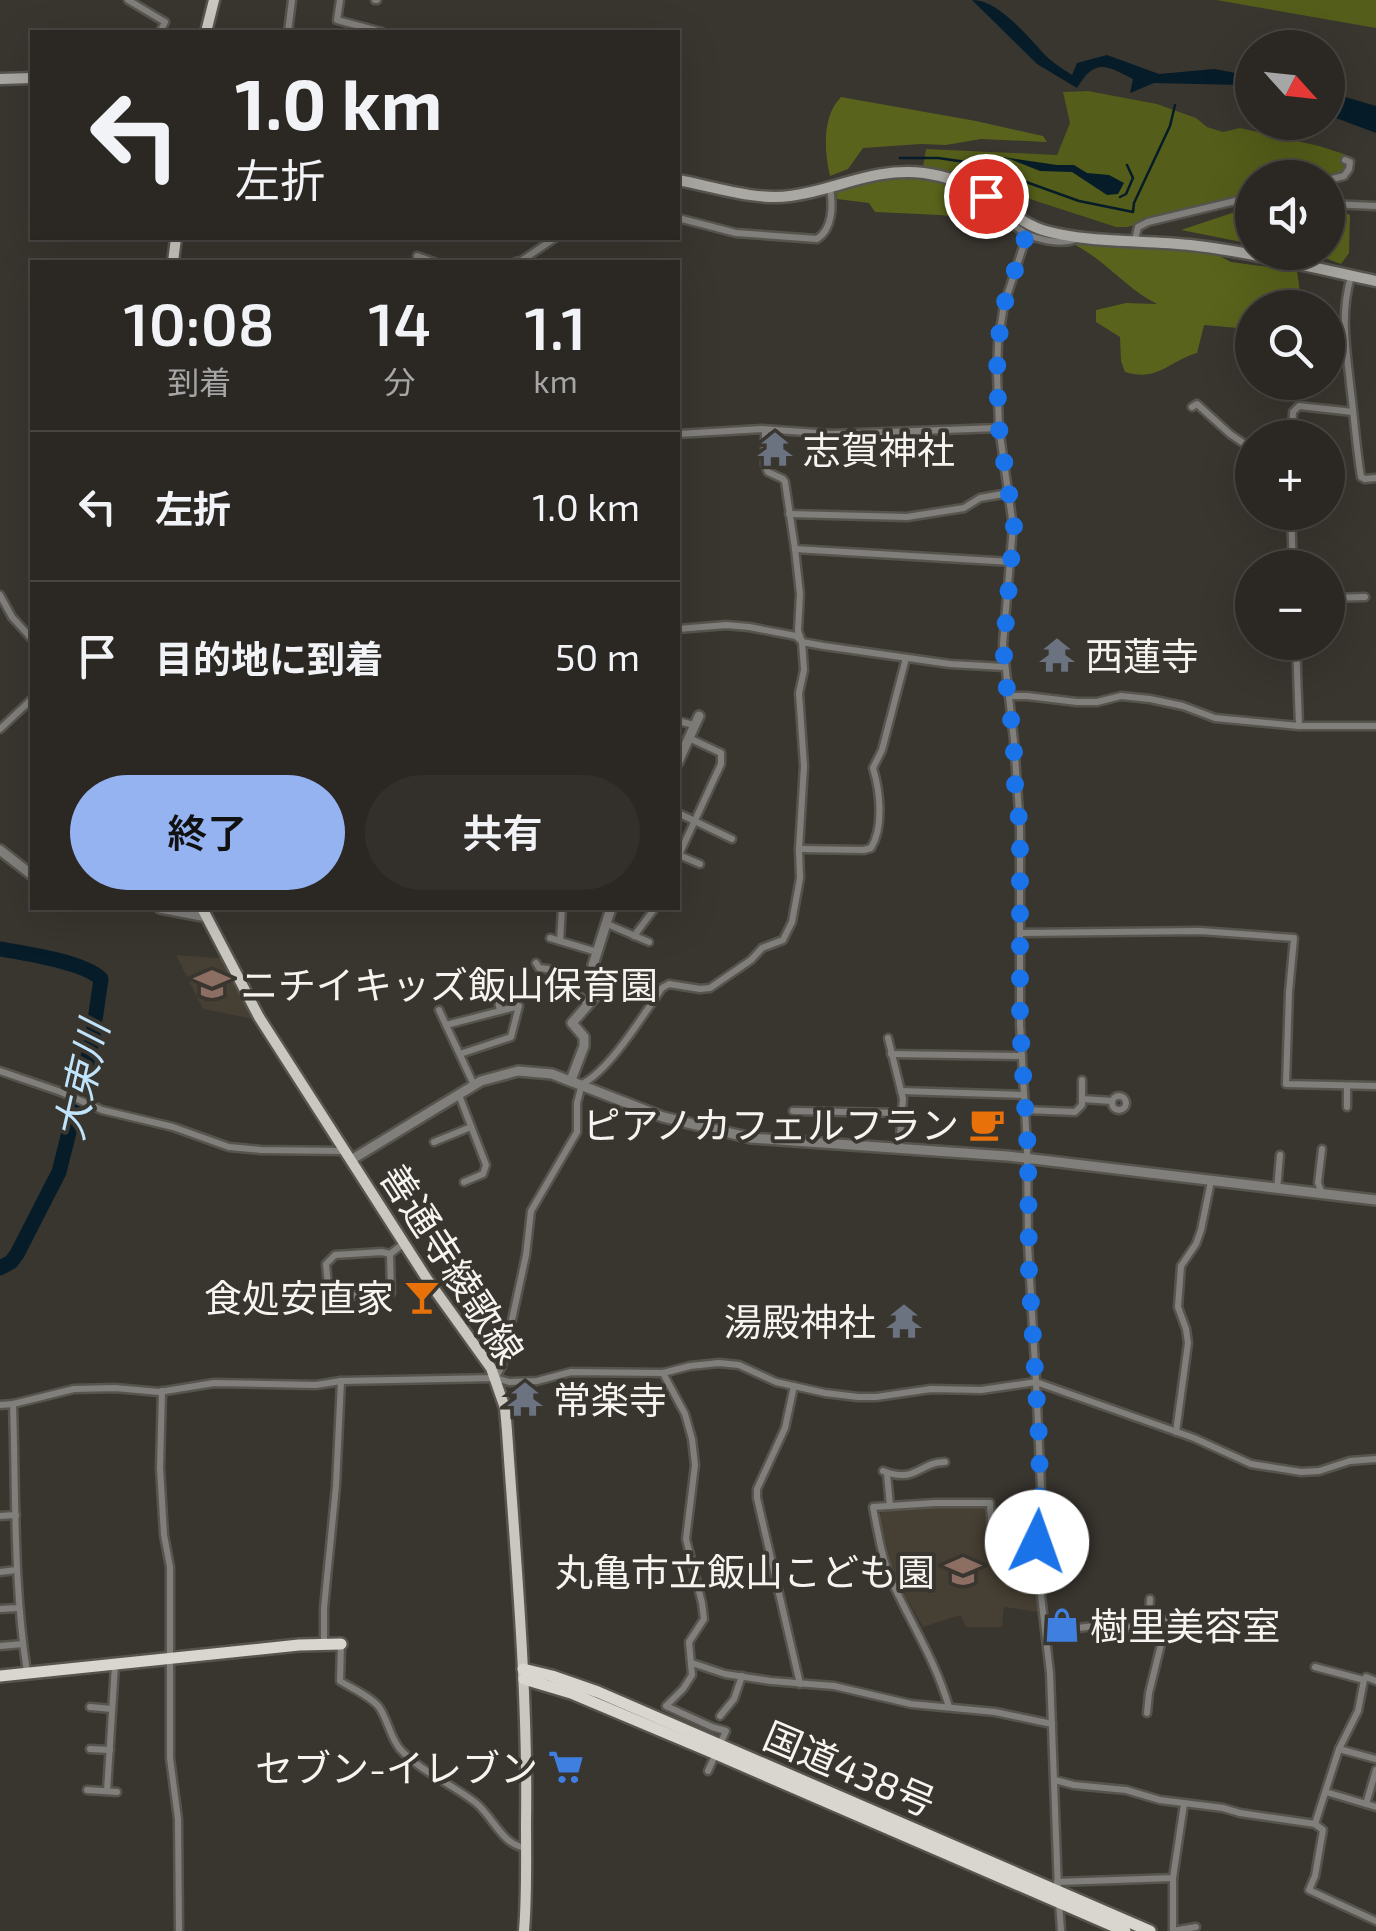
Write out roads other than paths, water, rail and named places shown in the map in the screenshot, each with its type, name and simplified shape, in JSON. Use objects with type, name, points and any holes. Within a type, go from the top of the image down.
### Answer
[{"type":"highway","points":[[0,1676],[340,1644]]},
{"type":"highway","name":"国道438号","points":[[524,1674],[552,1676],[598,1692],[718,1750],[1150,1931]]},
{"type":"highway","name":"国道438号","points":[[1058,1892],[1125,1931]]},
{"type":"main road","points":[[206,30],[214,0]]},
{"type":"main road","points":[[0,79],[30,78]]},
{"type":"main road","points":[[680,180],[748,194],[788,196],[879,174],[914,172],[950,178],[1036,228],[1231,251],[1376,281]]},
{"type":"main road","name":"善通寺綾歌線","points":[[205,912],[258,1018],[496,1378],[508,1430],[519,1574],[524,1674],[524,1931]]},
{"type":"street","points":[[128,0],[165,22],[161,30]]},
{"type":"street","points":[[288,30],[292,0]]},
{"type":"street","points":[[340,0],[338,20],[375,30]]},
{"type":"street","points":[[1345,174],[1350,166],[1346,160]]},
{"type":"street","points":[[680,219],[736,233],[822,238],[830,220],[829,186]]},
{"type":"street","points":[[986,196],[985,204],[1026,235],[1051,242],[1068,242],[1083,236]]},
{"type":"street","points":[[1134,240],[1138,227],[1148,222],[1235,201]]},
{"type":"street","points":[[1345,205],[1376,206]]},
{"type":"street","points":[[1026,235],[1004,305],[998,343],[999,428],[1014,526],[1005,609],[1004,667],[1020,828],[1019,990],[1040,1488],[1037,1542],[1048,1639],[1062,1931]]},
{"type":"street","points":[[525,260],[552,240]]},
{"type":"street","points":[[417,256],[428,260]]},
{"type":"street","points":[[1351,276],[1344,332],[1361,477],[1376,478]]},
{"type":"street","points":[[1192,407],[1197,404],[1235,437]]},
{"type":"street","points":[[1293,420],[1293,412],[1299,406],[1353,412]]},
{"type":"street","points":[[680,434],[999,428]]},
{"type":"street","points":[[576,1082],[590,1080],[662,988],[668,984],[710,988],[752,960],[762,948],[783,940],[789,932],[800,878],[804,766],[799,693],[804,670],[798,631],[800,594],[785,482],[768,472],[765,465],[764,430]]},
{"type":"street","points":[[790,514],[922,516],[964,508],[980,498],[1009,493]]},
{"type":"street","points":[[795,549],[1012,562]]},
{"type":"street","points":[[0,595],[12,618],[30,638]]},
{"type":"street","points":[[1345,598],[1365,598]]},
{"type":"street","points":[[680,629],[726,625],[796,636],[802,642],[906,658],[1004,667]]},
{"type":"street","points":[[799,849],[864,850],[877,839],[878,784],[873,768],[882,750],[906,658]]},
{"type":"street","points":[[1297,660],[1299,726]]},
{"type":"street","points":[[1009,696],[1077,702],[1122,696],[1184,706],[1215,718],[1299,726],[1376,726]]},
{"type":"street","points":[[0,729],[30,701]]},
{"type":"street","points":[[680,721],[696,721],[680,758]]},
{"type":"street","points":[[680,852],[720,764],[721,753],[689,738]]},
{"type":"street","points":[[680,814],[732,839]]},
{"type":"street","points":[[0,850],[30,873]]},
{"type":"street","points":[[680,857],[700,864]]},
{"type":"street","points":[[560,941],[562,910]]},
{"type":"street","points":[[496,1378],[520,1286],[531,1211],[576,1132],[576,1082],[584,1037],[572,1023],[608,982],[593,965],[610,910]]},
{"type":"street","points":[[634,936],[653,910]]},
{"type":"street","points":[[605,923],[648,942]]},
{"type":"street","points":[[1021,933],[1200,931],[1294,938],[1286,1084],[1376,1086]]},
{"type":"street","points":[[550,938],[597,952]]},
{"type":"street","points":[[536,963],[539,968],[555,970],[588,1005]]},
{"type":"street","points":[[494,980],[500,1011]]},
{"type":"street","points":[[446,1025],[519,1006],[511,1037],[460,1054]]},
{"type":"street","points":[[440,1010],[474,1084]]},
{"type":"street","points":[[888,1038],[901,1092],[899,1148]]},
{"type":"street","points":[[892,1054],[1022,1056]]},
{"type":"street","points":[[0,1071],[102,1110],[173,1127],[229,1147],[348,1155],[474,1084],[500,1074],[535,1071],[576,1082],[663,1117],[751,1138],[1028,1158],[1376,1200]]},
{"type":"street","points":[[1025,1110],[1075,1112],[1082,1105],[1082,1080]]},
{"type":"street","points":[[1346,1086],[1346,1107]]},
{"type":"street","points":[[901,1092],[1024,1095]]},
{"type":"street","points":[[459,1093],[486,1165],[484,1174],[464,1182]]},
{"type":"street","points":[[1082,1099],[1112,1102]]},
{"type":"street","points":[[793,1111],[902,1113]]},
{"type":"street","points":[[434,1142],[471,1127]]},
{"type":"street","points":[[1322,1149],[1318,1183],[1323,1194]]},
{"type":"street","points":[[1276,1189],[1280,1155]]},
{"type":"street","points":[[1176,1432],[1188,1344],[1178,1307],[1181,1266],[1201,1230],[1211,1181]]},
{"type":"street","points":[[390,1254],[404,1243]]},
{"type":"street","points":[[390,1254],[391,1294],[330,1297],[326,1264],[335,1255],[390,1254]]},
{"type":"street","points":[[0,1404],[74,1389],[162,1391],[214,1383],[316,1385],[341,1381],[496,1378],[509,1382],[537,1381],[571,1372],[663,1373],[730,1363],[776,1382],[840,1396],[876,1397],[931,1389],[981,1390],[1036,1382],[1252,1464],[1319,1472],[1350,1461],[1376,1459]]},
{"type":"street","points":[[663,1373],[685,1414],[692,1439],[695,1465],[686,1539],[704,1619],[689,1642],[692,1675],[666,1706],[726,1731],[708,1771]]},
{"type":"street","points":[[324,1644],[341,1381]]},
{"type":"street","points":[[794,1386],[785,1428],[757,1489],[757,1498],[800,1684]]},
{"type":"street","points":[[162,1391],[160,1468],[170,1566],[170,1758],[178,1819],[179,1931]]},
{"type":"street","points":[[13,1404],[14,1542],[28,1674]]},
{"type":"street","points":[[890,1506],[885,1473],[915,1475],[934,1462],[945,1462]]},
{"type":"street","points":[[948,1708],[941,1682],[891,1581],[873,1507],[990,1503],[992,1537],[1037,1542]]},
{"type":"street","points":[[0,1516],[16,1516]]},
{"type":"street","points":[[0,1572],[16,1570]]},
{"type":"street","points":[[1148,1629],[1150,1599]]},
{"type":"street","points":[[0,1609],[19,1608]]},
{"type":"street","points":[[1147,1713],[1167,1620],[1195,1619]]},
{"type":"street","points":[[1048,1639],[1079,1628],[1164,1631]]},
{"type":"street","points":[[0,1646],[23,1644]]},
{"type":"street","points":[[340,1644],[340,1681],[380,1708],[398,1746],[476,1803],[507,1841],[526,1848]]},
{"type":"street","points":[[107,1792],[115,1664]]},
{"type":"street","points":[[692,1664],[742,1676],[834,1686],[910,1704],[995,1712],[1052,1724]]},
{"type":"street","points":[[1315,1667],[1376,1681]]},
{"type":"street","points":[[720,1716],[734,1699],[742,1676]]},
{"type":"street","points":[[1315,1824],[1338,1749],[1358,1711],[1364,1680]]},
{"type":"street","points":[[90,1707],[112,1709]]},
{"type":"street","points":[[90,1748],[110,1750]]},
{"type":"street","points":[[1338,1749],[1376,1759]]},
{"type":"street","points":[[1366,1804],[1376,1770]]},
{"type":"street","points":[[1055,1780],[1315,1824],[1324,1830],[1309,1890],[1376,1921]]},
{"type":"street","points":[[87,1790],[117,1792]]},
{"type":"street","points":[[1326,1792],[1376,1806]]},
{"type":"street","points":[[1184,1804],[1173,1878],[1173,1931],[1196,1927]]},
{"type":"street","points":[[1058,1892],[1173,1878]]},
{"type":"water","points":[[972,0],[1003,13],[1049,59],[1072,75],[1077,63],[1107,55],[1159,74],[1214,69],[1235,73],[1235,85],[1154,83],[1130,93],[1133,79],[1102,67],[1090,72],[1077,88],[1037,64]]},
{"type":"water","points":[[1345,97],[1376,106],[1376,133],[1345,121]]},
{"type":"water","points":[[989,155],[1074,165],[1087,173],[1109,175],[1124,183],[1118,194],[1107,195],[1072,172],[1040,171]]},
{"type":"waterway","points":[[900,158],[973,163],[1079,201],[1133,212],[1170,126],[1175,105]]},
{"type":"waterway","points":[[1120,197],[1126,194],[1133,178],[1127,165]]},
{"type":"waterway","name":"大束川","points":[[0,949],[68,963],[101,979],[92,1041],[59,1172],[17,1254],[0,1268]]},
{"type":"place","name":"志賀神社","points":[[775,449]]},
{"type":"place","name":"西蓮寺","points":[[1057,655]]},
{"type":"place","name":"ニチイキッズ飯山保育園","points":[[212,984]]},
{"type":"place","name":"ピアノカフェルフラン","points":[[987,1124]]},
{"type":"place","name":"食処安直家","points":[[422,1297]]},
{"type":"place","name":"湯殿神社","points":[[904,1321]]},
{"type":"place","name":"常楽寺","points":[[525,1399]]},
{"type":"place","name":"丸亀市立飯山こども園","points":[[963,1571]]},
{"type":"place","name":"樹里美容室","points":[[1062,1625]]},
{"type":"place","name":"セブン-イレブン","points":[[566,1767]]}]
